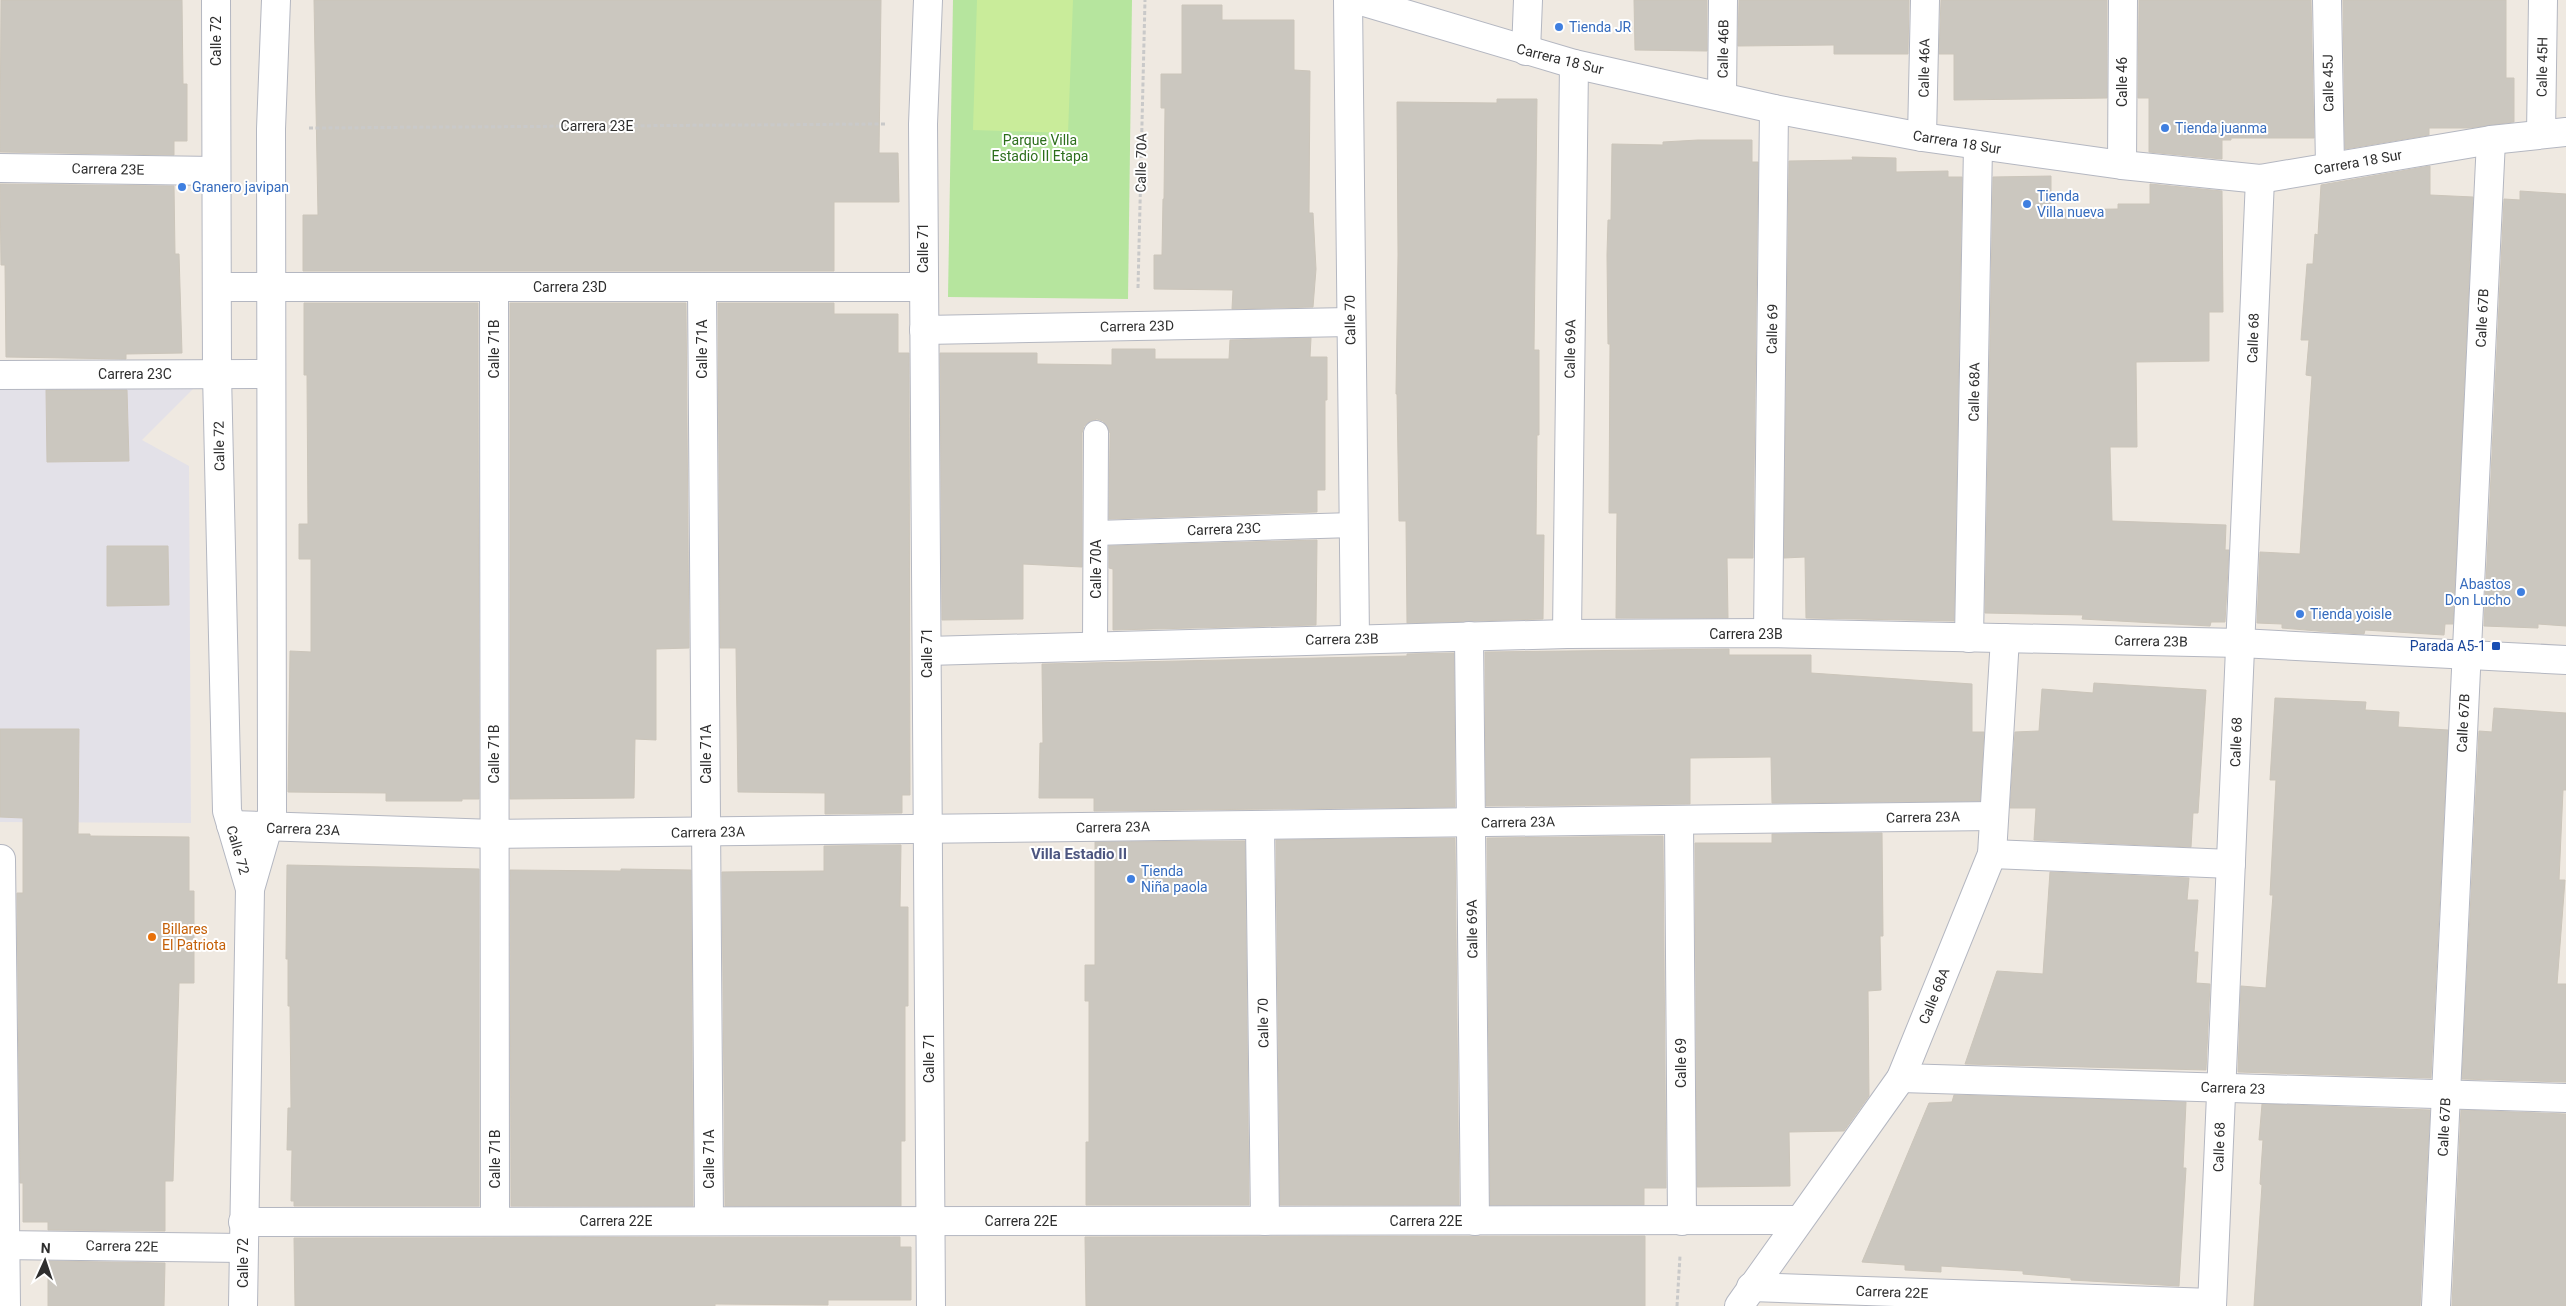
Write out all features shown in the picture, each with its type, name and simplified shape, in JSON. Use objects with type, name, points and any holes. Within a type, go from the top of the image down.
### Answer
[{"type":"street","name":"Calle 72","points":[[216,0],[218,374],[227,811],[250,889]]},
{"type":"street","name":"Calle 72","points":[[243,1306],[250,889],[272,813],[270,286],[271,129],[276,0]]},
{"type":"street","name":"Calle 71","points":[[928,0],[923,124],[931,1306]]},
{"type":"street","name":"Calle 70","points":[[1348,0],[1350,322],[1355,639]]},
{"type":"street","name":"Carrera 18 Sur","points":[[1358,0],[1574,64],[1774,109],[1922,137],[2122,165],[2260,179],[2491,140],[2554,133]]},
{"type":"street","points":[[1526,51],[1528,0]]},
{"type":"street","name":"Calle 46B","points":[[1722,97],[1724,0]]},
{"type":"street","name":"Calle 46A","points":[[1922,137],[1925,0]]},
{"type":"street","name":"Calle 46","points":[[2122,165],[2123,0]]},
{"type":"street","name":"Calle 45J","points":[[2327,0],[2330,166]]},
{"type":"street","name":"Calle 45H","points":[[2543,0],[2554,133]]},
{"type":"street","name":"Calle 69A","points":[[1567,634],[1574,64]]},
{"type":"street","name":"Calle 69","points":[[1768,633],[1774,109]]},
{"type":"street","name":"Calle 67B","points":[[2436,1306],[2491,140]]},
{"type":"street","name":"Calle 68A","points":[[1969,638],[1978,146]]},
{"type":"street","name":"Carrera 23E","points":[[0,168],[216,171]]},
{"type":"street","name":"Calle 68","points":[[2212,1304],[2260,179]]},
{"type":"street","name":"Carrera 23D","points":[[217,287],[924,287]]},
{"type":"street","name":"Calle 71B","points":[[494,287],[495,1221]]},
{"type":"street","name":"Calle 71A","points":[[702,287],[709,1221]]},
{"type":"street","name":"Carrera 23D","points":[[924,330],[1350,322]]},
{"type":"street","name":"Carrera 23C","points":[[0,375],[271,374]]},
{"type":"street","name":"Carrera 23B","points":[[927,651],[1468,636],[1768,633],[2240,643],[2566,660]]},
{"type":"street","name":"Calle 69A","points":[[1468,636],[1475,1221]]},
{"type":"street","name":"Calle 68A","points":[[1745,1296],[1901,1078],[1992,854],[2005,638]]},
{"type":"street","name":"Carrera 23A","points":[[231,825],[268,828],[494,834],[1994,816]]},
{"type":"street","name":"Calle 69","points":[[1679,820],[1682,1221]]},
{"type":"street","name":"Calle 70","points":[[1260,825],[1265,1221]]},
{"type":"street","points":[[1992,854],[2231,864]]},
{"type":"street","points":[[1,859],[3,1245],[6,1306]]},
{"type":"street","name":"Carrera 23","points":[[1901,1078],[2566,1098]]},
{"type":"street","name":"Carrera 22E","points":[[3,1245],[243,1235],[495,1221],[1798,1220]]},
{"type":"street","name":"Carrera 22E","points":[[1745,1296],[2212,1304]]},
{"type":"lane","name":"Calle 70A","points":[[1095,646],[1096,433]]},
{"type":"lane","name":"Carrera 23C","points":[[1096,533],[1353,525]]},
{"type":"path","name":"Calle 70A","points":[[1137,326],[1146,0]]},
{"type":"path","name":"Carrera 23E","points":[[271,129],[923,124]]},
{"type":"path","points":[[1677,1306],[1682,1221]]},
{"type":"shaded area","points":[[196,386],[142,440],[189,466],[191,823],[0,822],[0,387]]},
{"type":"green space","name":"Parque Villa Estadio II Etapa","points":[[953,0],[1132,0],[1128,299],[948,297]]},
{"type":"green space","points":[[977,0],[1073,0],[1068,133],[973,130]]},
{"type":"building","points":[[1,0],[182,0],[183,84],[187,84],[187,141],[174,141],[174,155],[0,152]]},
{"type":"building","points":[[314,0],[881,0],[879,153],[898,153],[899,202],[834,202],[834,271],[303,271],[303,215],[318,215]]},
{"type":"building","points":[[1634,0],[1707,0],[1707,51],[1635,50]]},
{"type":"building","points":[[1739,0],[1909,0],[1908,54],[1834,54],[1834,45],[1738,46]]},
{"type":"building","points":[[1941,0],[2107,0],[2107,98],[1954,100],[1954,54],[1939,54]]},
{"type":"building","points":[[2139,0],[2311,0],[2314,138],[2231,138],[2231,140],[2222,140],[2222,159],[2149,152],[2149,98],[2138,98]]},
{"type":"building","points":[[2343,0],[2506,0],[2506,78],[2514,78],[2514,122],[2469,128],[2429,128],[2429,135],[2345,149]]},
{"type":"building","points":[[1182,5],[1222,5],[1222,20],[1294,20],[1294,70],[1310,71],[1309,213],[1313,213],[1316,269],[1313,307],[1232,309],[1233,290],[1154,289],[1154,255],[1162,255],[1164,199],[1165,108],[1161,108],[1161,74],[1182,74]]},
{"type":"building","points":[[1497,99],[1537,99],[1534,350],[1539,350],[1539,435],[1537,435],[1536,535],[1544,535],[1543,619],[1407,623],[1406,521],[1399,521],[1396,394],[1398,255],[1397,102],[1497,103]]},
{"type":"building","points":[[1752,140],[1752,162],[1758,162],[1753,558],[1727,558],[1728,618],[1616,618],[1617,513],[1609,513],[1610,344],[1608,344],[1607,255],[1608,220],[1611,220],[1612,144],[1663,145],[1663,142]]},
{"type":"building","points":[[1852,157],[1896,158],[1896,172],[1948,171],[1948,177],[1962,177],[1954,621],[1806,618],[1805,557],[1784,558],[1789,161],[1853,160]]},
{"type":"building","points":[[2430,166],[2430,195],[2473,197],[2453,624],[2445,624],[2444,635],[2365,630],[2364,634],[2329,632],[2282,628],[2282,624],[2257,623],[2260,552],[2300,554],[2312,376],[2306,375],[2309,340],[2301,340],[2307,264],[2313,264],[2315,234],[2318,235],[2321,185]]},
{"type":"building","points":[[2051,176],[2051,210],[2118,209],[2118,204],[2150,204],[2150,184],[2222,191],[2223,312],[2209,312],[2209,361],[2136,362],[2137,447],[2110,447],[2112,521],[2226,525],[2225,550],[2229,550],[2225,622],[2211,622],[2210,626],[2082,619],[2083,615],[1985,613],[1993,177]]},
{"type":"building","points":[[0,184],[174,186],[175,254],[179,254],[182,353],[126,354],[126,359],[6,357],[5,265],[1,265]]},
{"type":"building","points":[[2520,191],[2566,194],[2566,626],[2538,624],[2538,628],[2484,626],[2504,199],[2520,200]]},
{"type":"building","points":[[304,303],[478,303],[479,799],[462,799],[462,801],[386,801],[386,793],[288,792],[290,651],[311,652],[311,559],[299,559],[299,524],[308,524],[307,375],[304,375]]},
{"type":"building","points":[[510,303],[686,303],[689,648],[656,649],[656,740],[635,739],[634,798],[510,799]]},
{"type":"building","points":[[718,303],[834,303],[834,314],[898,314],[898,353],[909,353],[910,795],[902,795],[902,813],[825,814],[825,793],[738,792],[736,648],[720,648]]},
{"type":"building","points":[[1311,338],[1310,357],[1327,357],[1325,490],[1317,490],[1317,512],[1109,519],[1110,433],[1103,421],[1097,419],[1090,421],[1084,426],[1082,433],[1082,567],[1023,564],[1023,619],[942,620],[940,353],[1037,353],[1037,364],[1112,365],[1112,349],[1155,349],[1155,359],[1229,359],[1230,340]]},
{"type":"building","points":[[46,390],[127,390],[129,461],[47,462]]},
{"type":"building","points":[[1317,540],[1316,625],[1113,630],[1113,569],[1109,568],[1109,546]]},
{"type":"building","points":[[107,546],[168,546],[169,605],[107,606]]},
{"type":"building","points":[[1729,649],[1729,655],[1811,655],[1811,673],[1972,684],[1972,732],[1984,732],[1980,801],[1772,803],[1771,757],[1690,758],[1690,804],[1486,806],[1485,652]]},
{"type":"building","points":[[1454,653],[1455,807],[1094,811],[1094,798],[1039,798],[1040,743],[1043,743],[1042,664],[1407,656],[1407,654]]},
{"type":"building","points":[[2094,683],[2206,690],[2198,813],[2193,813],[2191,847],[2034,840],[2036,808],[2010,808],[2015,732],[2039,731],[2042,689],[2093,693]]},
{"type":"building","points":[[2275,698],[2366,702],[2365,710],[2399,712],[2398,727],[2448,730],[2431,1078],[2238,1072],[2241,986],[2266,988],[2273,895],[2270,895],[2276,780],[2270,780]]},
{"type":"building","points":[[2494,708],[2566,713],[2566,790],[2563,790],[2559,880],[2565,880],[2557,984],[2566,984],[2566,1082],[2462,1079],[2479,731],[2492,732]]},
{"type":"building","points":[[0,729],[79,729],[78,834],[90,834],[90,836],[189,837],[189,891],[194,891],[194,983],[179,983],[173,1181],[165,1181],[165,1231],[48,1230],[48,1222],[23,1222],[23,1183],[20,1183],[17,893],[23,893],[23,818],[0,817]]},
{"type":"building","points":[[1882,833],[1883,936],[1880,936],[1881,990],[1868,991],[1869,1096],[1844,1131],[1789,1132],[1790,1186],[1697,1187],[1695,843],[1772,843],[1772,834]]},
{"type":"building","points":[[1663,836],[1666,1188],[1644,1188],[1644,1205],[1490,1205],[1487,838]]},
{"type":"building","points":[[1455,838],[1459,1205],[1280,1205],[1276,840]]},
{"type":"building","points":[[1245,841],[1249,1205],[1086,1205],[1086,1142],[1089,1142],[1089,1001],[1085,1001],[1085,965],[1095,965],[1095,842]]},
{"type":"building","points":[[901,845],[900,907],[908,907],[908,1006],[905,1006],[905,1141],[901,1141],[901,1206],[725,1206],[722,872],[824,871],[824,846]]},
{"type":"building","points":[[287,865],[479,869],[479,1206],[294,1206],[294,1201],[291,1201],[292,1150],[287,1150],[288,1108],[291,1108],[290,1006],[288,1006],[288,959],[286,959]]},
{"type":"building","points":[[621,869],[691,870],[693,1206],[511,1206],[510,870],[621,871]]},
{"type":"building","points":[[2050,872],[2189,878],[2187,900],[2198,900],[2194,952],[2198,952],[2196,983],[2210,984],[2206,1070],[1965,1064],[1997,971],[2043,974]]},
{"type":"building","points":[[1954,1095],[2186,1102],[2183,1168],[2186,1168],[2179,1286],[2071,1280],[2071,1278],[2023,1274],[2023,1271],[1941,1266],[1941,1272],[1905,1270],[1905,1265],[1862,1262],[1929,1103],[1952,1102]]},
{"type":"building","points":[[2262,1104],[2430,1110],[2420,1306],[2254,1306],[2262,1185],[2260,1184],[2263,1140],[2259,1140]]},
{"type":"building","points":[[2461,1110],[2566,1114],[2566,1306],[2452,1306]]},
{"type":"building","points":[[1645,1236],[1645,1306],[1086,1306],[1085,1237]]},
{"type":"building","points":[[900,1237],[900,1247],[911,1247],[911,1300],[828,1300],[828,1305],[295,1306],[294,1238]]},
{"type":"building","points":[[48,1261],[165,1263],[164,1306],[48,1306]]},
{"type":"place","name":"Tienda JR","points":[[1559,27]]},
{"type":"place","name":"Tienda juanma","points":[[2165,128]]},
{"type":"place","name":"Granero javipan","points":[[182,187]]},
{"type":"place","name":"Tienda Villa nueva","points":[[2027,204]]},
{"type":"place","name":"Abastos Don Lucho","points":[[2521,592]]},
{"type":"place","name":"Tienda yoisle","points":[[2300,614]]},
{"type":"place","name":"Parada A5-1","points":[[2496,646]]},
{"type":"place","name":"Tienda Niña paola","points":[[1131,879]]},
{"type":"place","name":"Billares El Patriota","points":[[152,937]]},
{"type":"district","name":"Villa Estadio II","points":[[1079,854]]}]
